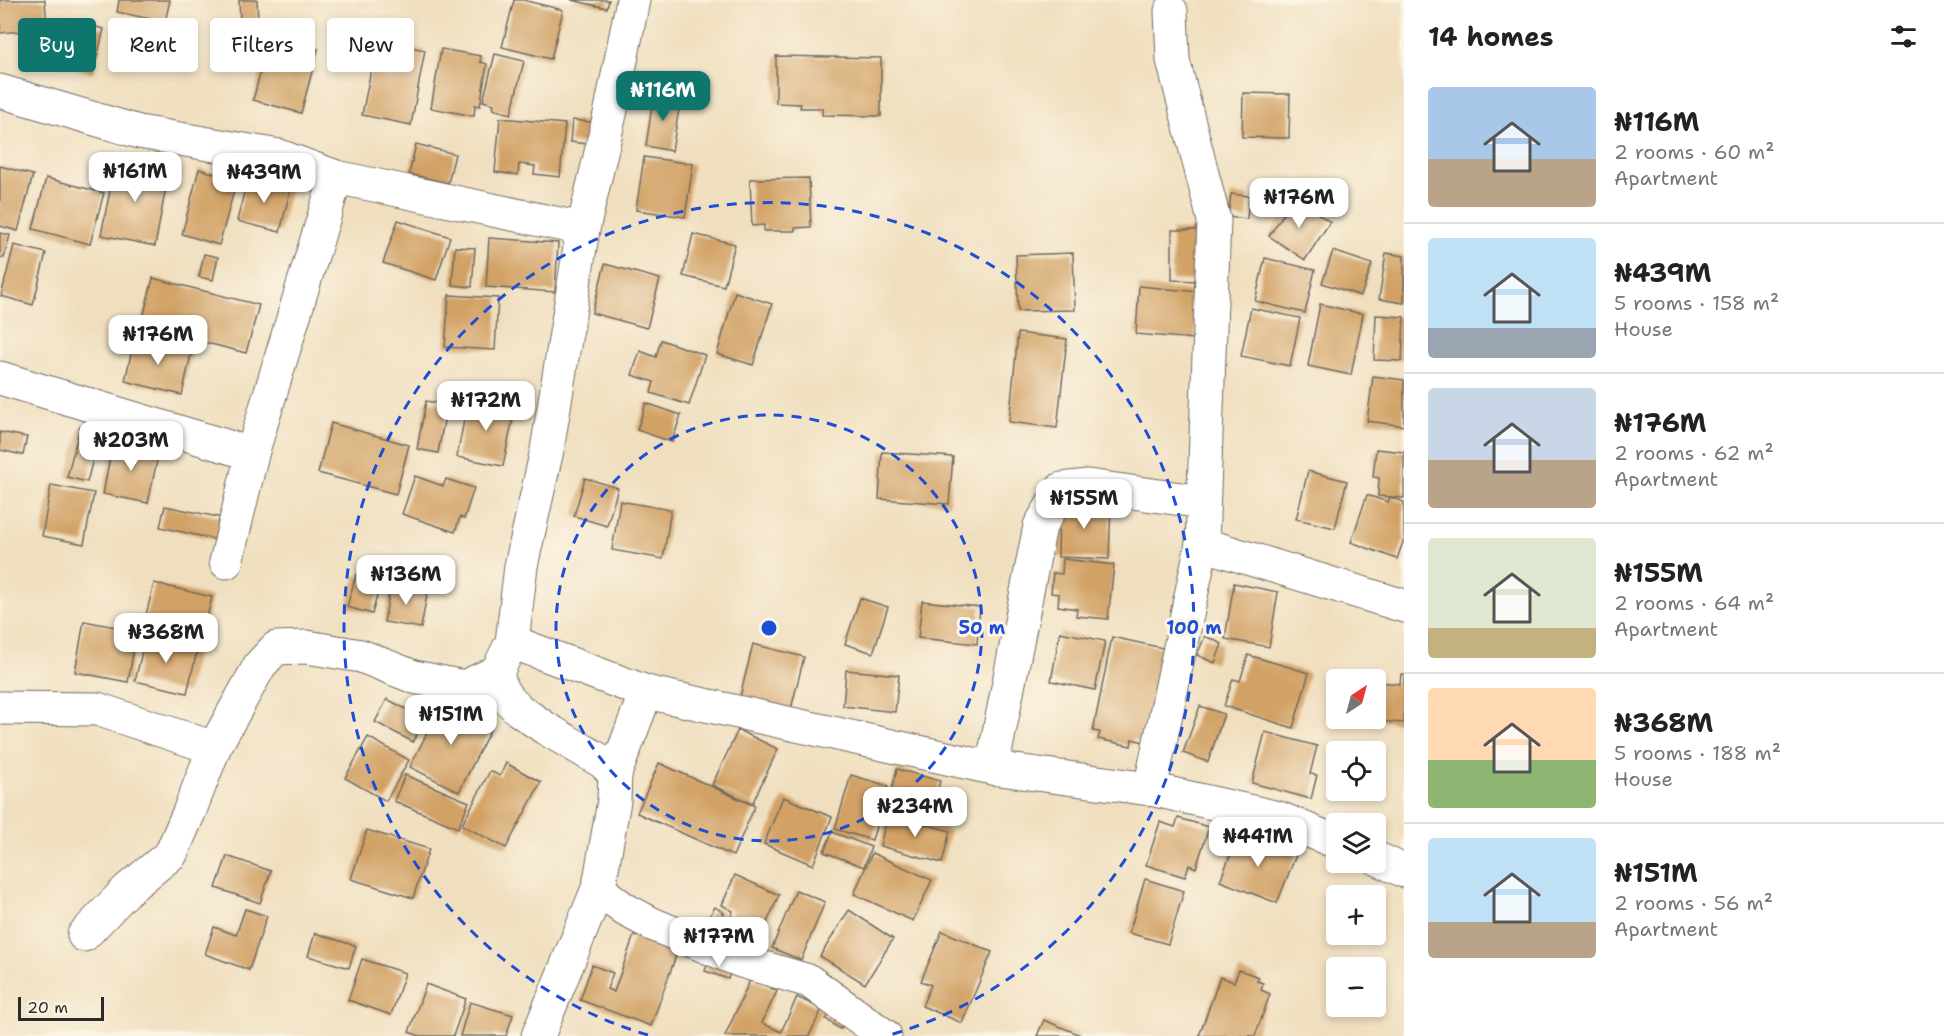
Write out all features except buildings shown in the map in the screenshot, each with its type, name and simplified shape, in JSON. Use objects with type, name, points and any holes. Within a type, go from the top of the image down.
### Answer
[{"type":"street","points":[[84,935],[128,889],[171,854],[214,748],[260,665],[276,648],[307,647],[361,656],[414,677],[464,687],[497,672],[512,642],[521,566],[547,450],[583,229],[633,0]]},
{"type":"street","points":[[1150,789],[1202,544],[1214,220],[1173,60],[1171,11]]},
{"type":"street","points":[[0,91],[139,132],[279,156],[336,177],[583,229]]},
{"type":"street","points":[[226,562],[252,454],[336,177]]},
{"type":"street","points":[[0,378],[252,454]]},
{"type":"street","points":[[992,768],[1040,526],[1062,489],[1088,486],[1203,502]]},
{"type":"street","points":[[1202,544],[1404,606]]},
{"type":"street","points":[[512,642],[646,692],[992,768],[1150,789],[1279,818],[1326,838]]},
{"type":"street","points":[[497,672],[501,688],[519,710],[603,762],[615,774]]},
{"type":"street","points":[[538,1036],[599,885],[614,801],[615,774],[646,692]]},
{"type":"street","points":[[0,708],[97,709],[214,748]]},
{"type":"street","points":[[1386,863],[1404,871]]},
{"type":"street","points":[[599,885],[607,896],[624,909],[652,924],[741,961],[809,981],[885,1036]]}]
